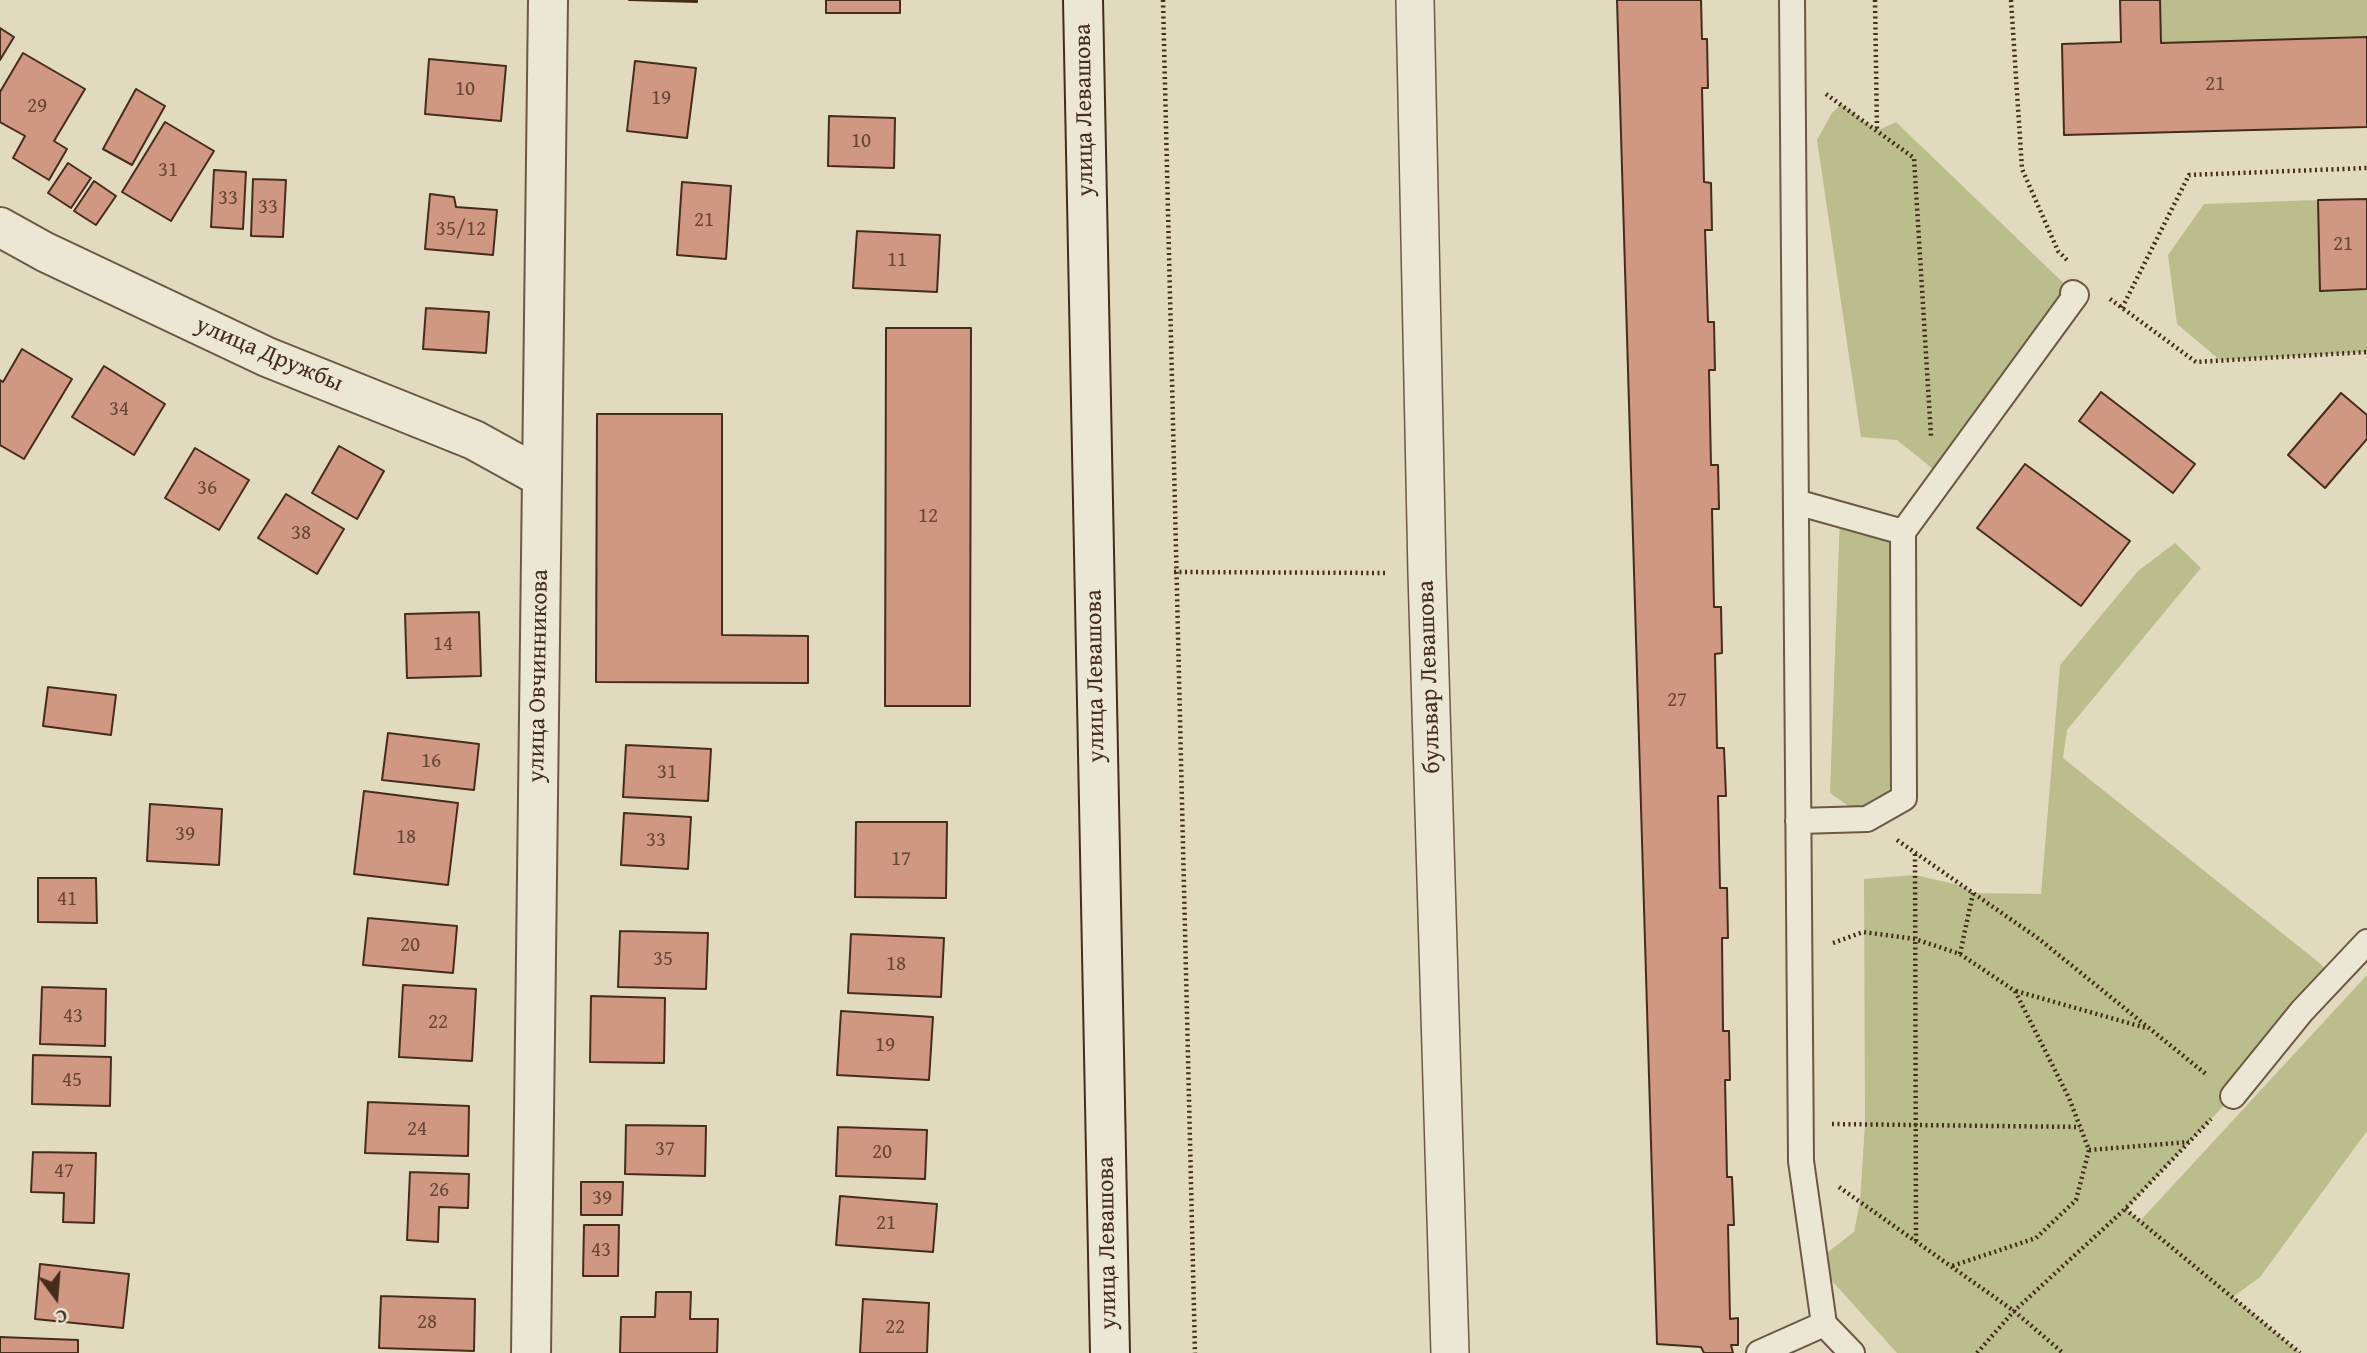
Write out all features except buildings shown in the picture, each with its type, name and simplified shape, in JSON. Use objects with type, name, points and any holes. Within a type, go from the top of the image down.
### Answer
[{"type":"street","name":"улица Овчинникова","points":[[531,1353],[548,0]]},
{"type":"street","name":"улица Левашова","points":[[1083,0],[1110,1353]]},
{"type":"street","name":"бульвар Левашова","points":[[1415,0],[1427,573],[1450,1353]]},
{"type":"street","name":"улица Дружбы","points":[[0,227],[44,252],[267,357],[474,440],[541,477]]},
{"type":"lane","points":[[1792,0],[1801,1161],[1824,1324],[1852,1353]]},
{"type":"lane","points":[[1798,821],[1867,819],[1904,798],[1903,532],[2076,295],[2075,281]]},
{"type":"lane","points":[[1796,502],[1903,532]]},
{"type":"lane","points":[[2233,1096],[2302,1011],[2367,942]]},
{"type":"lane","points":[[1759,1353],[1824,1324]]},
{"type":"path","points":[[1163,0],[1174,572],[1195,1353]]},
{"type":"path","points":[[1875,0],[1877,131]]},
{"type":"path","points":[[2011,0],[2022,169],[2058,251],[2075,281]]},
{"type":"path","points":[[1793,69],[1914,158],[1935,489]]},
{"type":"path","points":[[2122,308],[2189,175],[2367,168]]},
{"type":"path","points":[[2104,295],[2196,362],[2367,352]]},
{"type":"path","points":[[1174,572],[1427,573]]},
{"type":"path","points":[[1867,819],[2039,939],[2233,1096],[2125,1209],[2014,1311],[1977,1353]]},
{"type":"path","points":[[1915,853],[1916,1241]]},
{"type":"path","points":[[1960,954],[1973,893]]},
{"type":"path","points":[[1800,956],[1863,932],[1915,939],[1960,954],[2015,991],[2150,1029]]},
{"type":"path","points":[[1952,1266],[2036,1238],[2076,1200],[2089,1150],[2069,1098],[2015,991]]},
{"type":"path","points":[[1801,1124],[2080,1127]]},
{"type":"path","points":[[2089,1150],[2189,1142]]},
{"type":"path","points":[[1801,1161],[2014,1311],[2063,1353]]},
{"type":"path","points":[[2125,1209],[2300,1353]]},
{"type":"green space","points":[[2160,0],[2367,0],[2367,37],[2161,43]]},
{"type":"green space","points":[[1841,104],[1877,131],[1896,122],[2076,295],[1935,489],[1933,469],[1897,440],[1861,437],[1817,140],[1832,113]]},
{"type":"green space","points":[[2318,200],[2321,290],[2367,289],[2367,352],[2220,360],[2177,324],[2168,255],[2204,204]]},
{"type":"green space","points":[[1840,514],[1903,532],[1904,798],[1867,819],[1830,793]]},
{"type":"green space","points":[[2175,543],[2201,568],[2067,730],[2063,758],[2322,965],[2332,979],[2233,1096],[2126,1209],[2140,1221],[2367,975],[2367,1131],[2260,1277],[2233,1297],[2300,1353],[1897,1353],[1815,1262],[1854,1232],[1860,1202],[1865,1124],[1864,879],[1915,875],[1963,886],[1973,893],[2041,894],[2060,665],[2138,571]]}]
